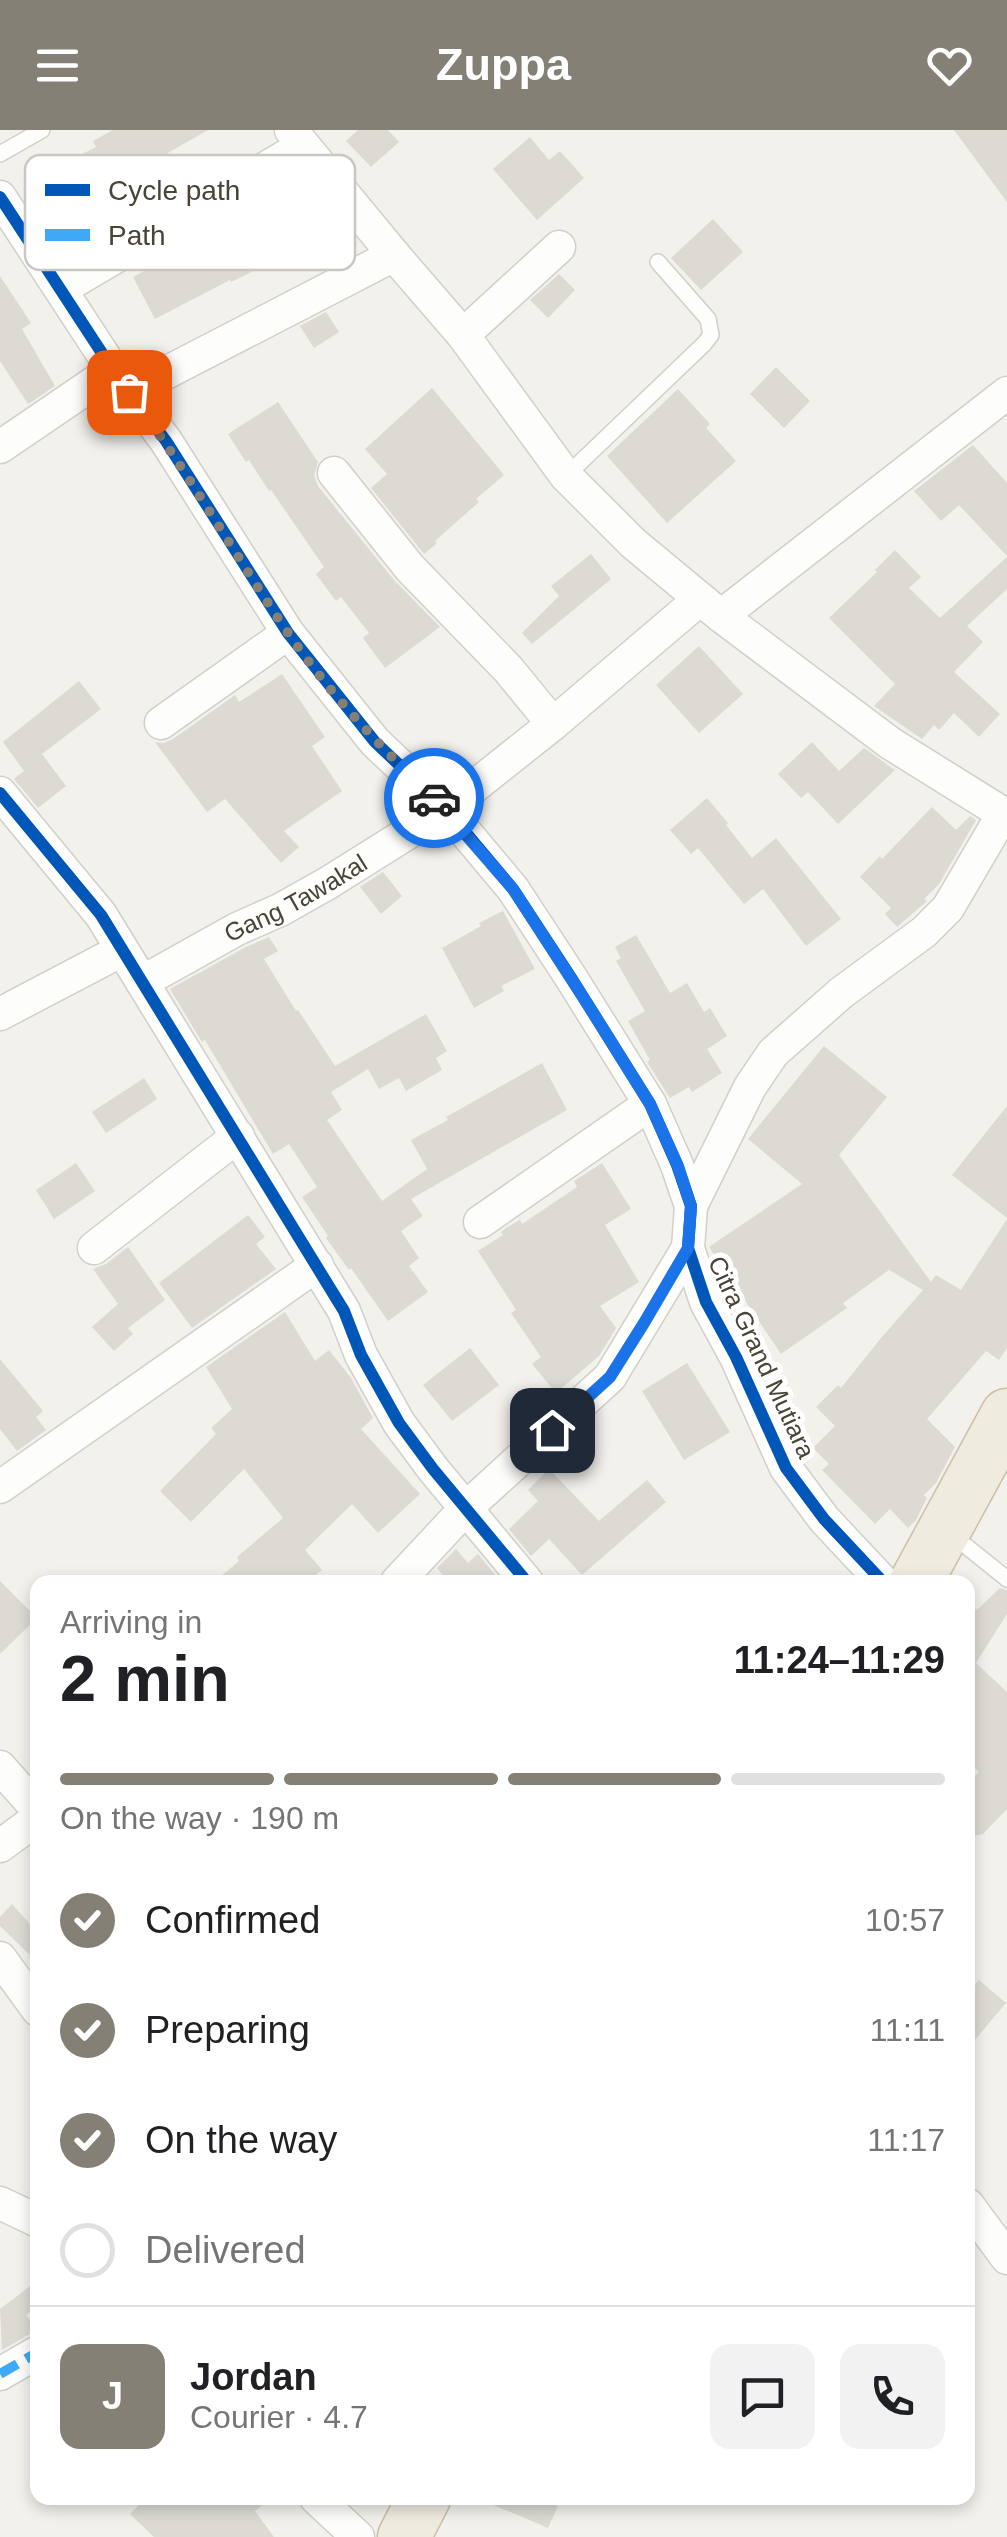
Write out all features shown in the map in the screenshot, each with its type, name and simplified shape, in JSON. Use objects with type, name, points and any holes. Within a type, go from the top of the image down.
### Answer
[{"type":"highway","points":[[920,1575],[1007,1415]]},
{"type":"highway","points":[[956,1564],[1007,1471]]},
{"type":"highway","points":[[404,2537],[420,2505]]},
{"type":"highway","points":[[433,2537],[449,2505]]},
{"type":"street","name":"Citra Grand Mutiara","points":[[0,197],[25,235]]},
{"type":"street","points":[[355,214],[464,335],[566,476],[633,543],[890,743],[1005,815],[948,908],[924,932],[842,993],[773,1054],[750,1088],[691,1206]]},
{"type":"street","points":[[464,335],[559,247]]},
{"type":"street","points":[[0,447],[121,381],[394,256]]},
{"type":"street","name":"Citra Grand Mutiara","points":[[48,270],[166,442],[288,633],[375,742],[446,809],[513,889],[650,1104],[691,1206],[688,1248],[706,1302],[786,1468],[824,1520],[875,1575]]},
{"type":"street","points":[[61,289],[91,270]]},
{"type":"street","name":"Gang Tawakal","points":[[142,982],[237,928],[328,883],[446,809],[553,724],[1007,393]]},
{"type":"street","points":[[334,473],[410,568],[508,670],[553,724]]},
{"type":"street","points":[[161,723],[288,633]]},
{"type":"street","points":[[0,793],[101,915],[317,1265],[399,1423],[521,1575]]},
{"type":"street","points":[[0,1014],[122,950]]},
{"type":"street","points":[[480,1222],[650,1104]]},
{"type":"street","points":[[94,1248],[238,1136]]},
{"type":"street","points":[[404,1575],[466,1508],[610,1377],[688,1248]]},
{"type":"street","points":[[0,1487],[317,1265]]},
{"type":"street","points":[[0,1767],[30,1801]]},
{"type":"street","points":[[0,1846],[30,1824]]},
{"type":"street","points":[[0,1958],[30,1999]]},
{"type":"street","points":[[975,2215],[1007,2258]]},
{"type":"street","points":[[0,2374],[30,2357]]},
{"type":"street","points":[[324,2505],[358,2537]]},
{"type":"lane","points":[[0,154],[42,130]]},
{"type":"lane","points":[[566,476],[710,335],[708,319],[658,262]]},
{"type":"lane","points":[[956,1564],[1007,1579]]},
{"type":"building","points":[[113,130],[208,130],[164,155],[80,155],[96,147],[93,141]]},
{"type":"building","points":[[358,130],[388,130],[399,142],[371,167],[346,141]]},
{"type":"building","points":[[954,130],[1007,130],[1007,202]]},
{"type":"building","points":[[530,137],[549,160],[560,151],[584,178],[537,220],[493,169]]},
{"type":"building","points":[[713,219],[743,252],[701,290],[671,258]]},
{"type":"building","points":[[146,270],[256,270],[155,319],[133,277]]},
{"type":"building","points":[[559,274],[575,290],[548,318],[530,300]]},
{"type":"building","points":[[0,276],[31,323],[22,329],[55,386],[28,404],[0,361]]},
{"type":"building","points":[[326,312],[339,332],[314,348],[300,326]]},
{"type":"building","points":[[776,367],[810,401],[784,428],[750,394]]},
{"type":"building","points":[[432,388],[504,475],[424,554],[371,488],[387,474],[365,449]]},
{"type":"building","points":[[678,389],[736,461],[667,523],[607,456]]},
{"type":"building","points":[[278,402],[318,462],[314,475],[318,486],[394,580],[440,627],[385,668],[363,638],[369,633],[341,597],[336,601],[316,574],[324,567],[228,434]]},
{"type":"building","points":[[973,445],[1007,483],[1007,556],[959,505],[941,521],[914,491]]},
{"type":"building","points":[[895,550],[921,577],[909,588],[940,618],[1007,557],[1007,589],[967,626],[983,642],[954,672],[1000,714],[979,737],[954,713],[939,730],[934,725],[922,739],[874,706],[895,684],[829,618]]},
{"type":"building","points":[[591,554],[611,579],[532,644],[522,633],[559,596],[551,586]]},
{"type":"building","points":[[699,646],[743,694],[699,733],[656,685]]},
{"type":"building","points":[[282,674],[325,737],[312,746],[342,791],[284,831],[299,847],[281,863],[225,799],[207,812],[155,742],[173,739],[235,695],[239,702]]},
{"type":"building","points":[[79,681],[101,709],[42,754],[66,786],[38,808],[14,779],[24,771],[3,742]]},
{"type":"building","points":[[812,742],[839,771],[864,748],[895,770],[838,824],[808,792],[801,798],[778,774]]},
{"type":"building","points":[[707,798],[752,858],[776,838],[841,919],[806,946],[763,889],[744,904],[698,848],[691,854],[670,830]]},
{"type":"building","points":[[932,807],[956,830],[970,816],[976,820],[939,884],[924,899],[927,901],[897,927],[885,914],[891,908],[860,877]]},
{"type":"building","points":[[383,872],[402,896],[381,914],[360,887]]},
{"type":"building","points":[[503,911],[535,969],[501,986],[504,991],[474,1008],[442,948]]},
{"type":"building","points":[[636,935],[670,993],[687,983],[704,1012],[710,1008],[727,1036],[707,1049],[722,1073],[692,1092],[689,1087],[670,1098],[628,1021],[645,1011],[616,961],[621,958],[615,947]]},
{"type":"building","points":[[269,937],[278,951],[264,959],[335,1066],[426,1014],[447,1051],[436,1058],[442,1070],[406,1091],[399,1078],[379,1089],[368,1069],[331,1092],[342,1110],[327,1120],[382,1201],[427,1169],[411,1140],[542,1063],[567,1110],[411,1199],[423,1216],[401,1231],[419,1258],[409,1266],[428,1292],[388,1321],[326,1238],[302,1197],[317,1187],[289,1144],[273,1154],[170,989]]},
{"type":"building","points":[[824,1046],[887,1097],[839,1155],[931,1282],[936,1275],[961,1290],[1007,1219],[1007,1348],[999,1360],[986,1351],[927,1419],[955,1447],[908,1528],[890,1509],[875,1524],[822,1470],[829,1464],[813,1448],[835,1426],[816,1407],[838,1385],[841,1388],[923,1290],[889,1270],[843,1303],[847,1308],[781,1354],[709,1247],[802,1184],[748,1139]]},
{"type":"building","points":[[144,1078],[157,1099],[106,1133],[92,1112]]},
{"type":"building","points":[[1007,1106],[1007,1218],[952,1175]]},
{"type":"building","points":[[76,1163],[95,1191],[54,1219],[36,1190]]},
{"type":"building","points":[[602,1163],[631,1209],[605,1225],[639,1282],[600,1306],[616,1328],[599,1356],[556,1393],[532,1364],[541,1357],[511,1313],[516,1310],[478,1251],[503,1235],[501,1232],[506,1228],[520,1220],[522,1224],[577,1187],[574,1181]]},
{"type":"building","points":[[248,1215],[265,1237],[256,1244],[276,1269],[192,1328],[159,1283]]},
{"type":"building","points":[[128,1247],[165,1300],[128,1328],[133,1334],[114,1351],[92,1327],[118,1304],[93,1269]]},
{"type":"building","points":[[285,1312],[315,1361],[329,1350],[351,1378],[373,1418],[361,1429],[420,1494],[378,1533],[352,1504],[305,1550],[322,1570],[316,1575],[222,1575],[239,1561],[237,1557],[283,1518],[244,1469],[191,1522],[160,1491],[216,1434],[211,1428],[232,1409],[206,1367]]},
{"type":"building","points":[[470,1348],[499,1385],[452,1421],[423,1385]]},
{"type":"building","points":[[0,1359],[43,1411],[36,1417],[46,1430],[17,1451],[0,1429]]},
{"type":"building","points":[[687,1363],[730,1432],[684,1460],[642,1391]]},
{"type":"building","points":[[549,1469],[599,1521],[647,1480],[666,1502],[582,1575],[549,1539],[531,1556],[509,1529],[538,1501],[528,1490]]},
{"type":"building","points":[[456,1549],[468,1563],[478,1554],[495,1575],[443,1575],[437,1568]]},
{"type":"building","points":[[0,1581],[30,1611],[30,1625],[0,1654]]},
{"type":"building","points":[[1000,1588],[1007,1590],[1007,1614],[976,1663],[1007,1692],[1007,1809],[983,1834],[975,1836],[975,1776],[979,1772],[975,1768],[975,1609]]},
{"type":"building","points":[[12,1904],[30,1924],[30,1955],[0,1926],[0,1917]]},
{"type":"building","points":[[979,1980],[1006,2003],[975,2040],[975,1985]]},
{"type":"building","points":[[30,2286],[30,2312],[26,2315],[30,2334],[2,2350],[0,2309]]},
{"type":"building","points":[[139,2505],[262,2505],[255,2511],[274,2537],[154,2537],[130,2514]]},
{"type":"building","points":[[494,2505],[558,2506],[548,2528]]},
{"type":"marked path","points":[[0,2374],[30,2357]]},
{"type":"cycle path","points":[[0,197],[25,235]]},
{"type":"cycle path","points":[[48,270],[113,370],[166,441],[288,633],[375,742],[446,809],[513,889],[570,976],[650,1104],[677,1165],[691,1206],[688,1248],[706,1302],[736,1357],[786,1468],[824,1519],[876,1575]]},
{"type":"cycle path","points":[[0,793],[101,915],[344,1311],[361,1355],[399,1423],[521,1575]]},
{"type":"way so far","points":[[129,392],[166,442],[288,633],[375,742],[434,798]]},
{"type":"route","points":[[434,798],[513,889],[590,1008],[650,1104],[691,1206],[688,1248],[644,1323],[610,1377],[552,1430]]}]
